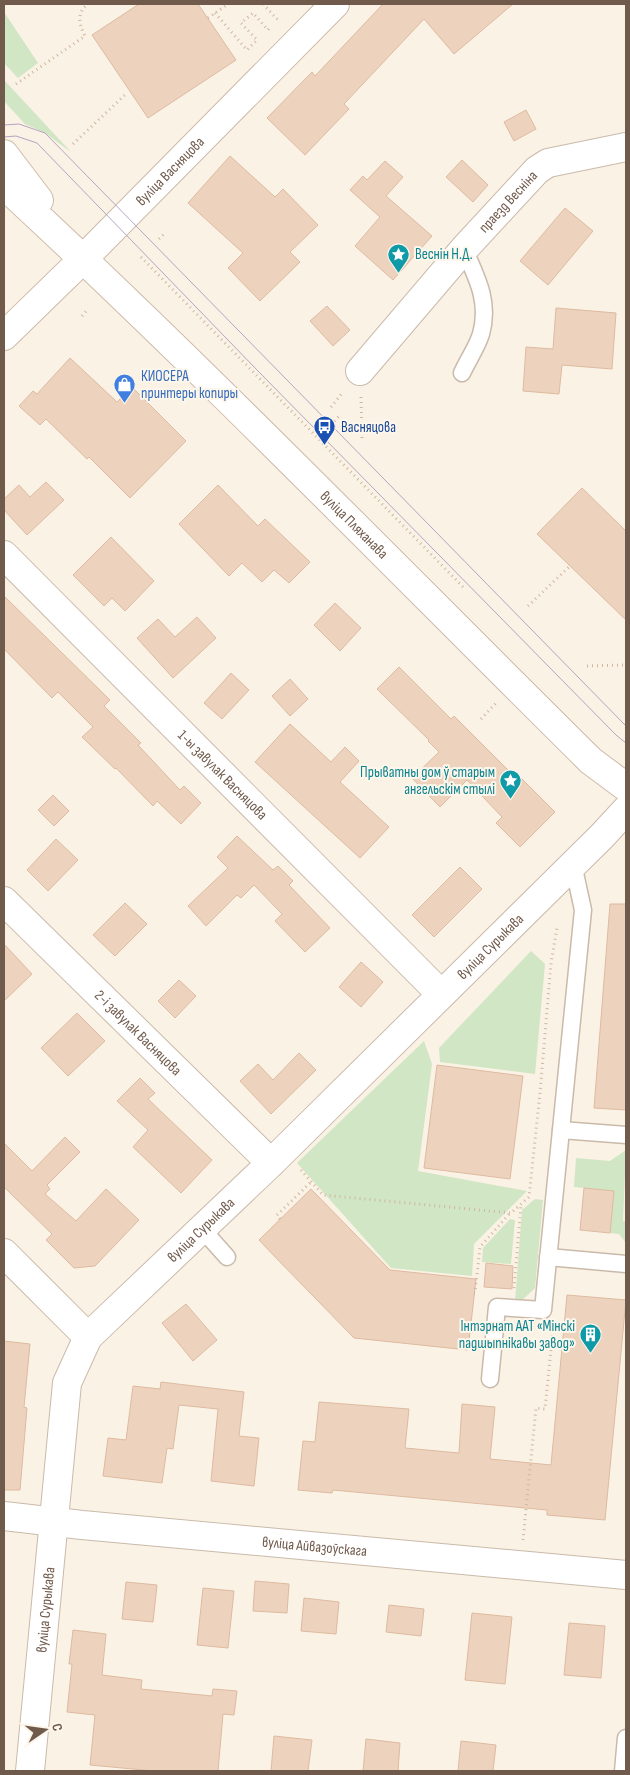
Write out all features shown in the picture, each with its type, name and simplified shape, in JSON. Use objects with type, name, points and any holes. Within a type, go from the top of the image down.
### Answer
[{"type":"street","name":"вуліца Васняцова","points":[[4,336],[84,259],[334,4]]},
{"type":"street","name":"праезд Весніна","points":[[360,371],[464,249],[537,170],[548,163],[626,147]]},
{"type":"street","name":"вуліца Пляханава","points":[[4,154],[84,259]]},
{"type":"street","name":"вуліца Пляханава","points":[[4,185],[84,259],[302,471],[591,761],[626,787]]},
{"type":"street","name":"1-ы завулак Васняцова","points":[[4,555],[441,994]]},
{"type":"street","name":"вуліца Сурыкава","points":[[30,1771],[67,1383],[88,1337],[271,1163],[574,864],[626,810]]},
{"type":"street","name":"2-і завулак Васняцова","points":[[4,901],[271,1163]]},
{"type":"street","points":[[4,1253],[88,1337]]},
{"type":"street","name":"вуліца Айвазоўскага","points":[[4,1516],[626,1575]]},
{"type":"lane","points":[[462,372],[481,336],[485,310],[479,282],[464,249]]},
{"type":"lane","points":[[490,1379],[497,1307],[543,1310],[583,910],[574,864]]},
{"type":"lane","points":[[561,1130],[626,1135]]},
{"type":"lane","points":[[202,1229],[227,1257]]},
{"type":"lane","points":[[548,1257],[626,1264]]},
{"type":"lane","points":[[623,1771],[626,1738]]},
{"type":"path","points":[[16,84],[85,36],[79,25],[80,14],[83,7],[88,4]]},
{"type":"path","points":[[208,18],[228,4]]},
{"type":"path","points":[[263,4],[283,25]]},
{"type":"path","points":[[215,13],[247,50],[258,40],[241,23],[253,13],[268,30],[278,20]]},
{"type":"path","points":[[74,144],[127,93]]},
{"type":"path","points":[[158,239],[164,234]]},
{"type":"path","points":[[141,257],[464,588]]},
{"type":"path","points":[[82,316],[88,310]]},
{"type":"path","points":[[360,371],[362,439]]},
{"type":"path","points":[[331,425],[339,416]]},
{"type":"path","points":[[528,606],[570,566]]},
{"type":"path","points":[[587,666],[626,665]]},
{"type":"path","points":[[474,1293],[480,1247],[511,1213],[529,1197],[551,963],[560,920]]},
{"type":"path","points":[[298,1168],[323,1195],[511,1213]]},
{"type":"path","points":[[280,1219],[277,1215],[311,1182]]},
{"type":"path","points":[[512,1308],[521,1204]]},
{"type":"path","points":[[520,1565],[536,1408],[545,1409],[553,1324]]},
{"type":"green space","points":[[4,12],[38,63],[18,78],[4,63]]},
{"type":"green space","points":[[4,80],[71,152],[45,133],[25,124],[4,101]]},
{"type":"green space","points":[[531,951],[545,964],[535,1074],[440,1062],[439,1048]]},
{"type":"green space","points":[[424,1041],[432,1064],[418,1171],[527,1191],[474,1244],[472,1276],[391,1268],[297,1163]]},
{"type":"green space","points":[[626,1150],[623,1221],[626,1221],[626,1243],[619,1234],[610,1233],[614,1191],[574,1187],[576,1158],[610,1161]]},
{"type":"green space","points":[[535,1199],[543,1200],[535,1288],[520,1302],[515,1302],[522,1210]]},
{"type":"green space","points":[[510,1219],[515,1220],[511,1264],[482,1262],[483,1248]]},
{"type":"building","points":[[139,4],[198,4],[236,60],[148,118],[92,35]]},
{"type":"building","points":[[383,4],[513,4],[454,54],[424,19],[344,104],[349,109],[305,155],[267,118],[312,72],[315,76]]},
{"type":"building","points":[[526,110],[536,129],[514,141],[504,122]]},
{"type":"building","points":[[230,156],[275,197],[283,189],[318,225],[290,252],[300,262],[260,301],[228,268],[243,253],[188,203]]},
{"type":"building","points":[[462,160],[488,185],[473,202],[446,177]]},
{"type":"building","points":[[385,161],[403,177],[386,196],[432,236],[393,280],[355,246],[380,217],[350,190],[363,176],[367,180]]},
{"type":"building","points":[[565,208],[593,231],[548,285],[520,261]]},
{"type":"building","points":[[327,306],[350,330],[333,346],[310,321]]},
{"type":"building","points":[[556,308],[616,313],[612,369],[562,365],[559,394],[523,391],[526,347],[553,349]]},
{"type":"building","points":[[70,358],[117,402],[132,387],[186,441],[130,498],[89,457],[87,459],[46,419],[40,425],[19,406],[33,391],[37,394]]},
{"type":"building","points":[[46,482],[64,500],[27,535],[4,510],[4,499],[19,485],[30,497]]},
{"type":"building","points":[[218,485],[258,526],[265,519],[310,562],[289,583],[274,570],[262,582],[242,563],[229,576],[179,524]]},
{"type":"building","points":[[582,488],[626,531],[626,620],[537,534]]},
{"type":"building","points":[[111,537],[154,581],[125,611],[112,598],[104,606],[73,575]]},
{"type":"building","points":[[4,596],[110,700],[104,706],[141,743],[138,745],[180,790],[184,786],[201,803],[181,824],[157,801],[153,806],[82,737],[93,727],[58,692],[52,698],[4,649]]},
{"type":"building","points":[[335,603],[361,628],[340,651],[314,625]]},
{"type":"building","points":[[197,617],[216,638],[173,678],[137,638],[158,619],[175,637]]},
{"type":"building","points":[[399,667],[451,719],[454,716],[514,776],[516,773],[555,812],[520,847],[496,823],[502,817],[467,780],[440,807],[412,778],[439,752],[377,689]]},
{"type":"building","points":[[231,673],[249,690],[222,719],[204,703]]},
{"type":"building","points":[[290,679],[308,699],[290,716],[272,696]]},
{"type":"building","points":[[290,724],[331,762],[345,747],[359,761],[340,782],[389,827],[360,858],[255,762]]},
{"type":"building","points":[[53,795],[69,811],[54,826],[38,810]]},
{"type":"building","points":[[237,836],[273,870],[278,866],[293,881],[289,885],[330,928],[305,952],[275,921],[282,914],[254,885],[241,898],[237,895],[206,926],[188,906],[228,868],[217,857]]},
{"type":"building","points":[[56,839],[78,860],[48,891],[27,870]]},
{"type":"building","points":[[460,867],[482,889],[434,937],[412,915]]},
{"type":"building","points":[[125,903],[147,924],[115,956],[93,935]]},
{"type":"building","points":[[610,904],[626,904],[626,1110],[594,1108]]},
{"type":"building","points":[[4,944],[32,974],[4,1001]]},
{"type":"building","points":[[361,962],[383,982],[361,1007],[339,987]]},
{"type":"building","points":[[179,980],[196,996],[175,1018],[158,1001]]},
{"type":"building","points":[[77,1013],[105,1041],[68,1076],[41,1048]]},
{"type":"building","points":[[299,1053],[316,1070],[271,1114],[240,1081],[258,1064],[273,1080]]},
{"type":"building","points":[[437,1065],[523,1076],[510,1179],[424,1168]]},
{"type":"building","points":[[140,1078],[155,1093],[148,1099],[212,1160],[181,1193],[133,1147],[148,1130],[117,1101]]},
{"type":"building","points":[[65,1137],[80,1152],[47,1185],[50,1189],[45,1194],[76,1221],[106,1189],[139,1220],[95,1266],[74,1268],[46,1240],[52,1234],[4,1187],[4,1143],[32,1171]]},
{"type":"building","points":[[584,1188],[614,1191],[610,1233],[580,1230]]},
{"type":"building","points":[[311,1189],[390,1270],[476,1279],[468,1350],[354,1338],[259,1240]]},
{"type":"building","points":[[486,1263],[513,1266],[512,1289],[484,1287]]},
{"type":"building","points":[[567,1295],[626,1300],[605,1520],[547,1515],[547,1510],[333,1490],[332,1493],[298,1490],[303,1441],[315,1442],[319,1402],[409,1409],[405,1448],[459,1453],[462,1404],[495,1407],[490,1459],[551,1465]]},
{"type":"building","points":[[186,1304],[217,1340],[193,1361],[162,1323]]},
{"type":"building","points":[[4,1341],[30,1344],[24,1407],[27,1408],[20,1490],[4,1490]]},
{"type":"building","points":[[161,1382],[244,1392],[239,1436],[259,1438],[254,1486],[211,1481],[218,1409],[179,1405],[173,1449],[167,1448],[162,1483],[103,1476],[108,1438],[126,1440],[133,1386],[160,1389]]},
{"type":"building","points":[[255,1581],[289,1584],[287,1613],[253,1611]]},
{"type":"building","points":[[126,1582],[157,1585],[153,1622],[122,1619]]},
{"type":"building","points":[[203,1588],[234,1591],[228,1648],[197,1645]]},
{"type":"building","points":[[304,1598],[339,1602],[336,1634],[301,1631]]},
{"type":"building","points":[[389,1605],[424,1609],[421,1636],[386,1632]]},
{"type":"building","points":[[472,1613],[512,1617],[505,1684],[465,1680]]},
{"type":"building","points":[[569,1623],[605,1626],[601,1678],[564,1675]]},
{"type":"building","points":[[73,1630],[106,1634],[102,1675],[142,1680],[141,1689],[212,1696],[213,1689],[237,1691],[234,1715],[223,1714],[218,1771],[154,1771],[90,1765],[95,1715],[67,1712],[72,1664],[69,1664]]},
{"type":"building","points":[[274,1736],[312,1740],[308,1771],[271,1771]]},
{"type":"building","points":[[366,1739],[400,1743],[398,1771],[363,1771]]},
{"type":"building","points":[[461,1741],[496,1745],[493,1771],[458,1771]]},
{"type":"tram line","points":[[4,125],[19,124],[45,133],[626,726]]},
{"type":"tram line","points":[[4,137],[16,136],[37,143],[258,371],[626,743]]},
{"type":"place","name":"Веснін Н.Д.","points":[[399,273]]},
{"type":"place","name":"КИОСЕРА принтеры копиры","points":[[125,404]]},
{"type":"place","name":"Васняцова","points":[[325,446]]},
{"type":"place","name":"Прыватны дом ў старым ангельскім стылі","points":[[511,800]]},
{"type":"place","name":"Інтэрнат ААТ «Мінскі падшыпнікавы завод»","points":[[591,1354]]}]
